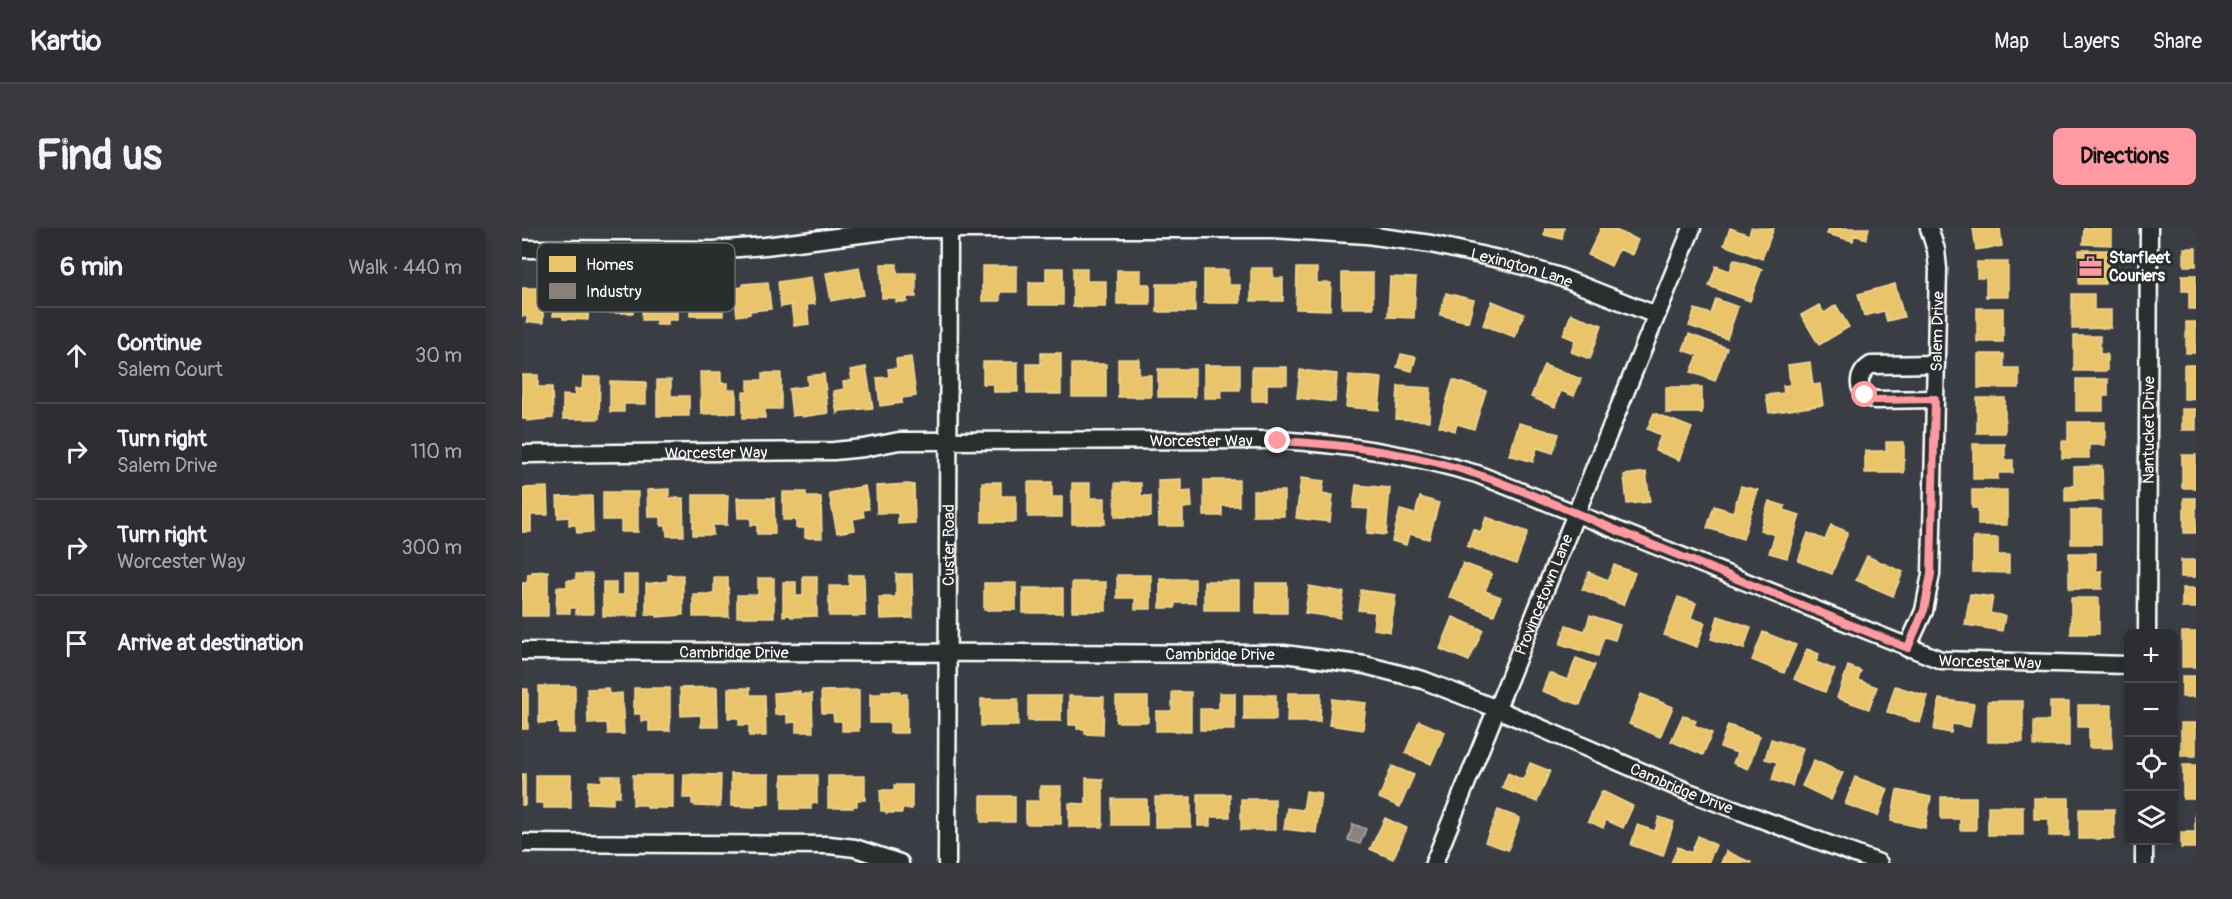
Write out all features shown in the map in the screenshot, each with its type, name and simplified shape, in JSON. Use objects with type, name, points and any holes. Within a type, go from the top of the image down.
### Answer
[{"type":"street","name":"Custer Road","points":[[947,863],[949,228]]},
{"type":"street","name":"Provincetown Lane","points":[[1434,863],[1692,228]]},
{"type":"street","name":"Salem Drive","points":[[1908,648],[1924,610],[1931,574],[1938,269],[1936,250],[1929,228]]},
{"type":"street","name":"Nantucket Drive","points":[[2147,629],[2149,228]]},
{"type":"street","name":"Lexington Lane","points":[[735,248],[901,229],[1272,229],[1367,235],[1431,244],[1503,260],[1557,276],[1656,315]]},
{"type":"street","name":"Lexington Lane","points":[[522,249],[537,249]]},
{"type":"street","points":[[1935,399],[1875,400],[1861,391],[1859,379],[1864,369],[1871,365],[1936,364]]},
{"type":"street","name":"Worcester Way","points":[[522,454],[834,451],[899,441],[1322,443],[1424,459],[1496,481],[1941,660],[2124,665]]},
{"type":"street","name":"Cambridge Drive","points":[[522,651],[1284,654],[1365,665],[1396,672],[1497,710],[1686,791],[1878,863]]},
{"type":"street","points":[[522,843],[829,844],[855,848],[900,863]]},
{"type":"street","points":[[2144,845],[2144,863]]},
{"type":"building: Homes","points":[[1545,228],[1564,228],[1562,239],[1544,235]]},
{"type":"building: Homes","points":[[1601,228],[1611,228],[1638,240],[1632,255],[1619,249],[1611,266],[1588,255]]},
{"type":"building: Homes","points":[[1730,228],[1749,235],[1751,228],[1774,228],[1762,259],[1724,245]]},
{"type":"building: Homes","points":[[1829,228],[1869,228],[1866,239],[1854,235],[1853,241],[1827,234]]},
{"type":"building: Homes","points":[[1973,228],[2000,228],[2002,246],[1976,250]]},
{"type":"building: Homes","points":[[2084,228],[2112,228],[2112,245],[2083,244]]},
{"type":"building: Homes","points":[[2184,248],[2196,248],[2196,266],[2184,266]]},
{"type":"building: Homes","points":[[2079,250],[2111,250],[2111,267],[2105,267],[2105,284],[2079,284]]},
{"type":"building: Homes","points":[[1734,259],[1762,269],[1750,301],[1709,286],[1716,266],[1730,271]]},
{"type":"building: Homes","points":[[1977,262],[2008,262],[2008,297],[1986,297],[1986,278],[1977,278]]},
{"type":"building: Homes","points":[[881,264],[897,264],[897,273],[916,273],[916,297],[907,297],[907,302],[896,302],[896,298],[882,298]]},
{"type":"building: Homes","points":[[982,266],[1017,266],[1017,292],[1000,292],[1000,301],[982,301]]},
{"type":"building: Homes","points":[[859,267],[864,295],[831,301],[826,273]]},
{"type":"building: Homes","points":[[1046,268],[1063,268],[1063,305],[1029,305],[1029,282],[1046,282]]},
{"type":"building: Homes","points":[[1073,268],[1087,268],[1087,281],[1106,281],[1106,307],[1073,307]]},
{"type":"building: Homes","points":[[1251,268],[1273,268],[1273,278],[1283,278],[1283,301],[1251,301]]},
{"type":"building: Homes","points":[[1297,268],[1317,268],[1317,283],[1331,283],[1330,310],[1296,309]]},
{"type":"building: Homes","points":[[1117,270],[1141,270],[1141,284],[1150,284],[1150,304],[1117,304]]},
{"type":"building: Homes","points":[[1204,270],[1228,270],[1228,285],[1240,285],[1240,303],[1204,303]]},
{"type":"building: Homes","points":[[1342,273],[1373,273],[1373,308],[1342,308]]},
{"type":"building: Homes","points":[[2182,275],[2196,275],[2196,309],[2189,309],[2189,291],[2182,291]]},
{"type":"building: Homes","points":[[811,277],[815,304],[807,305],[809,324],[794,326],[791,305],[781,307],[778,282]]},
{"type":"building: Homes","points":[[1390,277],[1416,278],[1414,318],[1388,317]]},
{"type":"building: Homes","points":[[768,282],[771,309],[750,311],[750,314],[737,316],[735,288],[743,287],[743,284]]},
{"type":"building: Homes","points":[[1157,284],[1195,284],[1195,312],[1157,312]]},
{"type":"building: Homes","points":[[1895,284],[1904,317],[1887,321],[1884,311],[1864,316],[1858,294]]},
{"type":"building: Homes","points":[[522,288],[537,288],[537,312],[543,312],[543,323],[527,322],[527,316],[522,316]]},
{"type":"building: Homes","points":[[1446,293],[1474,300],[1468,322],[1440,315]]},
{"type":"building: Homes","points":[[2072,294],[2094,294],[2094,310],[2111,310],[2111,328],[2072,329]]},
{"type":"building: Homes","points":[[1716,299],[1738,307],[1727,339],[1689,326],[1695,309],[1711,314]]},
{"type":"building: Homes","points":[[1492,301],[1524,314],[1515,337],[1483,325]]},
{"type":"building: Homes","points":[[1819,305],[1824,313],[1836,305],[1849,327],[1819,345],[1801,315]]},
{"type":"building: Homes","points":[[1977,308],[2003,308],[2003,342],[1977,342]]},
{"type":"building: Homes","points":[[553,312],[588,312],[588,320],[563,319],[563,316],[553,316]]},
{"type":"building: Homes","points":[[598,312],[633,312],[633,313]]},
{"type":"building: Homes","points":[[642,312],[677,312],[677,320],[668,320],[668,325],[656,325],[656,320],[642,320]]},
{"type":"building: Homes","points":[[690,312],[723,312],[723,316],[690,316]]},
{"type":"building: Homes","points":[[1571,314],[1602,325],[1590,359],[1571,352],[1575,340],[1563,335]]},
{"type":"building: Homes","points":[[2186,322],[2196,322],[2196,353],[2186,353]]},
{"type":"building: Homes","points":[[1689,334],[1727,348],[1715,381],[1691,372],[1698,355],[1683,350]]},
{"type":"building: Homes","points":[[2074,336],[2100,336],[2100,354],[2107,354],[2107,371],[2074,371]]},
{"type":"building: Homes","points":[[1041,353],[1061,353],[1061,394],[1027,394],[1027,364],[1041,364]]},
{"type":"building: Homes","points":[[1401,354],[1416,357],[1412,371],[1397,367]]},
{"type":"building: Homes","points":[[1978,354],[2004,354],[2004,368],[2019,368],[2019,388],[1978,388]]},
{"type":"building: Homes","points":[[911,357],[916,396],[902,398],[902,403],[880,406],[877,378],[889,377],[888,369],[897,368],[896,359]]},
{"type":"building: Homes","points":[[1118,359],[1139,359],[1139,375],[1151,375],[1151,397],[1118,397]]},
{"type":"building: Homes","points":[[983,362],[1018,362],[1018,392],[993,392],[993,384],[983,384]]},
{"type":"building: Homes","points":[[1810,362],[1813,385],[1820,384],[1823,405],[1769,413],[1766,395],[1784,393],[1783,386],[1790,385],[1788,365]]},
{"type":"building: Homes","points":[[1072,364],[1106,364],[1106,397],[1072,397]]},
{"type":"building: Homes","points":[[1204,365],[1240,365],[1240,390],[1221,390],[1221,398],[1204,398]]},
{"type":"building: Homes","points":[[1544,365],[1581,379],[1574,396],[1561,391],[1555,407],[1531,397]]},
{"type":"building: Homes","points":[[2184,365],[2196,365],[2196,399],[2184,399]]},
{"type":"building: Homes","points":[[866,367],[873,408],[840,411],[837,414],[833,391],[844,389],[843,382],[852,380],[850,370]]},
{"type":"building: Homes","points":[[1252,367],[1287,367],[1287,384],[1267,384],[1267,401],[1252,401]]},
{"type":"building: Homes","points":[[1158,369],[1195,369],[1195,397],[1158,397]]},
{"type":"building: Homes","points":[[1300,370],[1337,374],[1335,402],[1297,398]]},
{"type":"building: Homes","points":[[700,372],[721,372],[721,383],[728,383],[728,390],[736,390],[736,413],[701,414]]},
{"type":"building: Homes","points":[[763,373],[781,373],[781,409],[765,409],[765,418],[743,418],[743,392],[748,392],[748,380],[763,380]]},
{"type":"building: Homes","points":[[824,374],[828,413],[802,417],[802,415],[792,416],[789,389],[808,386],[807,376]]},
{"type":"building: Homes","points":[[522,375],[538,375],[538,387],[552,387],[553,418],[527,421],[527,419],[522,419]]},
{"type":"building: Homes","points":[[1349,375],[1382,378],[1379,410],[1346,407]]},
{"type":"building: Homes","points":[[583,377],[600,377],[599,419],[563,419],[563,395],[575,396],[575,389],[582,389]]},
{"type":"building: Homes","points":[[2076,379],[2108,379],[2108,396],[2103,396],[2103,411],[2076,411]]},
{"type":"building: Homes","points":[[657,380],[671,380],[671,396],[689,396],[689,416],[657,416]]},
{"type":"building: Homes","points":[[1453,380],[1486,391],[1474,429],[1457,424],[1455,431],[1439,426]]},
{"type":"building: Homes","points":[[610,381],[646,382],[646,404],[624,404],[624,412],[610,412]]},
{"type":"building: Homes","points":[[1398,386],[1431,388],[1429,421],[1396,419]]},
{"type":"building: Homes","points":[[1666,387],[1702,387],[1702,413],[1666,413]]},
{"type":"building: Homes","points":[[1977,398],[2005,398],[2005,433],[1977,433]]},
{"type":"building: Homes","points":[[2182,409],[2196,409],[2196,430],[2182,430]]},
{"type":"building: Homes","points":[[1654,413],[1692,428],[1679,460],[1655,450],[1661,435],[1647,429]]},
{"type":"building: Homes","points":[[2068,422],[2105,422],[2105,445],[2089,445],[2089,458],[2062,458],[2062,441],[2068,441]]},
{"type":"building: Homes","points":[[1519,423],[1559,434],[1553,453],[1537,448],[1533,462],[1509,455]]},
{"type":"building: Homes","points":[[1886,442],[1904,442],[1904,473],[1865,473],[1865,451],[1886,451]]},
{"type":"building: Homes","points":[[1973,444],[2005,444],[2005,460],[2013,460],[2013,473],[1998,473],[1998,479],[1973,479]]},
{"type":"building: Homes","points":[[2182,455],[2196,455],[2196,488],[2182,488]]},
{"type":"building: Homes","points":[[2102,466],[2103,500],[2065,501],[2065,486],[2074,486],[2074,467]]},
{"type":"building: Homes","points":[[1646,472],[1650,502],[1627,504],[1624,475]]},
{"type":"building: Homes","points":[[1301,478],[1324,481],[1322,494],[1333,495],[1330,522],[1296,518]]},
{"type":"building: Homes","points":[[1181,479],[1181,492],[1191,491],[1192,507],[1183,508],[1183,526],[1159,526],[1158,480]]},
{"type":"building: Homes","points":[[1204,480],[1239,480],[1239,506],[1222,506],[1222,516],[1204,516]]},
{"type":"building: Homes","points":[[982,482],[1001,482],[1001,496],[1016,496],[1016,522],[982,522]]},
{"type":"building: Homes","points":[[1028,482],[1052,482],[1052,497],[1062,497],[1062,517],[1028,517]]},
{"type":"building: Homes","points":[[1072,483],[1090,483],[1090,498],[1105,498],[1105,524],[1072,524]]},
{"type":"building: Homes","points":[[1115,483],[1141,483],[1141,496],[1151,496],[1151,517],[1115,517]]},
{"type":"building: Homes","points":[[914,485],[915,523],[898,524],[898,513],[877,513],[876,486]]},
{"type":"building: Homes","points":[[1356,485],[1390,488],[1386,535],[1367,533],[1369,509],[1353,508]]},
{"type":"building: Homes","points":[[865,486],[869,509],[863,510],[864,517],[853,519],[855,530],[837,533],[829,493]]},
{"type":"building: Homes","points":[[1741,486],[1758,490],[1743,539],[1707,528],[1714,506],[1733,512]]},
{"type":"building: Homes","points":[[547,487],[548,515],[531,515],[531,532],[522,532],[522,488]]},
{"type":"building: Homes","points":[[669,489],[669,498],[683,498],[684,536],[667,536],[666,526],[661,526],[661,517],[648,517],[647,490]]},
{"type":"building: Homes","points":[[1972,490],[2007,490],[2007,525],[1978,525],[1978,508],[1972,508]]},
{"type":"building: Homes","points":[[1253,491],[1284,491],[1284,516],[1253,516]]},
{"type":"building: Homes","points":[[603,492],[638,492],[638,532],[621,532],[621,520],[603,520]]},
{"type":"building: Homes","points":[[783,492],[806,492],[806,497],[821,497],[822,538],[805,538],[805,528],[796,528],[796,520],[783,520]]},
{"type":"building: Homes","points":[[693,495],[728,495],[727,525],[713,525],[713,535],[693,535]]},
{"type":"building: Homes","points":[[592,496],[593,532],[577,533],[576,525],[569,525],[569,517],[558,518],[557,497]]},
{"type":"building: Homes","points":[[1420,497],[1439,503],[1429,539],[1409,534],[1406,545],[1392,541],[1400,510],[1415,514]]},
{"type":"building: Homes","points":[[737,498],[774,498],[775,534],[757,534],[757,525],[751,525],[751,518],[738,518]]},
{"type":"building: Homes","points":[[2184,498],[2196,498],[2196,533],[2184,533]]},
{"type":"building: Homes","points":[[1769,501],[1785,506],[1784,510],[1800,515],[1787,558],[1769,553],[1775,535],[1760,530]]},
{"type":"building: Homes","points":[[2071,510],[2101,510],[2101,544],[2071,544]]},
{"type":"building: Homes","points":[[1486,517],[1528,532],[1516,564],[1467,546],[1473,529],[1481,532]]},
{"type":"building: Homes","points":[[1831,525],[1848,532],[1832,574],[1798,561],[1808,533],[1825,540]]},
{"type":"building: Homes","points":[[1973,537],[1998,538],[1998,555],[2009,555],[2009,573],[1973,572]]},
{"type":"building: Homes","points":[[2069,553],[2096,553],[2096,571],[2102,571],[2102,589],[2069,589]]},
{"type":"building: Homes","points":[[1867,556],[1903,572],[1893,596],[1856,580]]},
{"type":"building: Homes","points":[[2181,560],[2196,560],[2196,577],[2181,577]]},
{"type":"building: Homes","points":[[1463,563],[1492,574],[1485,591],[1501,597],[1494,615],[1449,597]]},
{"type":"building: Homes","points":[[1614,565],[1635,573],[1623,605],[1582,589],[1589,572],[1608,580]]},
{"type":"building: Homes","points":[[548,571],[548,616],[522,616],[522,583],[527,583],[528,574],[532,572]]},
{"type":"building: Homes","points":[[576,574],[592,574],[593,614],[576,614],[576,608],[570,608],[570,613],[556,613],[557,587],[567,587],[567,580],[576,580]]},
{"type":"building: Homes","points":[[896,574],[912,574],[913,618],[880,619],[879,597],[896,597]]},
{"type":"building: Homes","points":[[624,575],[638,575],[638,616],[603,616],[603,582],[616,582],[616,595],[624,595]]},
{"type":"building: Homes","points":[[668,575],[683,575],[683,615],[657,617],[657,615],[646,615],[646,584],[668,581]]},
{"type":"building: Homes","points":[[849,575],[864,575],[865,616],[829,616],[829,586],[849,586]]},
{"type":"building: Homes","points":[[1117,575],[1151,575],[1151,609],[1135,609],[1135,598],[1117,598]]},
{"type":"building: Homes","points":[[803,576],[817,576],[817,616],[783,616],[783,582],[796,582],[796,596],[803,596]]},
{"type":"building: Homes","points":[[714,577],[728,577],[729,617],[693,617],[693,594],[714,594]]},
{"type":"building: Homes","points":[[758,578],[774,578],[774,617],[737,617],[737,595],[758,595]]},
{"type":"building: Homes","points":[[1160,579],[1195,579],[1195,603],[1175,603],[1175,608],[1160,608]]},
{"type":"building: Homes","points":[[1204,581],[1239,581],[1239,610],[1204,610]]},
{"type":"building: Homes","points":[[1072,582],[1106,582],[1106,611],[1072,611]]},
{"type":"building: Homes","points":[[984,583],[1016,583],[1016,610],[984,610]]},
{"type":"building: Homes","points":[[1256,583],[1287,583],[1287,613],[1256,613]]},
{"type":"building: Homes","points":[[1309,586],[1344,592],[1340,618],[1305,613]]},
{"type":"building: Homes","points":[[1023,588],[1063,588],[1063,613],[1023,613]]},
{"type":"building: Homes","points":[[2182,588],[2196,588],[2196,608],[2182,608]]},
{"type":"building: Homes","points":[[1361,590],[1396,595],[1390,632],[1373,629],[1375,612],[1358,610]]},
{"type":"building: Homes","points":[[1970,594],[1993,597],[1990,613],[2005,616],[2002,631],[1965,625]]},
{"type":"building: Homes","points":[[1678,597],[1696,603],[1691,618],[1705,623],[1697,647],[1664,635]]},
{"type":"building: Homes","points":[[2071,598],[2099,598],[2099,634],[2071,634]]},
{"type":"building: Homes","points":[[1590,615],[1620,625],[1615,640],[1604,637],[1598,656],[1560,644],[1566,625],[1585,631]]},
{"type":"building: Homes","points":[[1718,616],[1751,627],[1744,649],[1711,639]]},
{"type":"building: Homes","points":[[1453,617],[1483,630],[1469,661],[1440,649]]},
{"type":"building: Homes","points":[[1763,632],[1796,645],[1784,673],[1752,660]]},
{"type":"building: Homes","points":[[2182,632],[2196,632],[2196,667],[2182,667]]},
{"type":"building: Homes","points":[[1807,649],[1819,654],[1816,662],[1835,670],[1825,692],[1794,679]]},
{"type":"building: Homes","points":[[1576,658],[1595,665],[1580,705],[1542,691],[1549,673],[1568,680]]},
{"type":"building: Homes","points":[[1848,666],[1861,671],[1858,680],[1877,687],[1869,709],[1837,698]]},
{"type":"building: Homes","points":[[2182,676],[2196,676],[2196,697],[2182,697]]},
{"type":"building: Homes","points":[[539,686],[575,686],[575,733],[559,733],[558,722],[539,723]]},
{"type":"building: Homes","points":[[1895,686],[1928,696],[1920,723],[1887,712]]},
{"type":"building: Homes","points":[[717,687],[718,727],[701,727],[701,715],[681,716],[680,688]]},
{"type":"building: Homes","points":[[608,688],[609,694],[622,693],[624,734],[608,734],[607,723],[588,724],[587,689]]},
{"type":"building: Homes","points":[[634,688],[670,688],[670,731],[649,731],[649,721],[641,721],[641,714],[634,714]]},
{"type":"building: Homes","points":[[728,688],[750,688],[750,695],[765,695],[766,736],[749,736],[749,725],[739,725],[739,718],[728,718]]},
{"type":"building: Homes","points":[[522,689],[528,689],[528,729],[522,729]]},
{"type":"building: Homes","points":[[859,690],[859,731],[842,731],[842,721],[834,721],[833,713],[822,713],[821,691]]},
{"type":"building: Homes","points":[[800,691],[800,694],[812,694],[813,732],[796,732],[796,722],[787,723],[787,714],[775,715],[774,693]]},
{"type":"building: Homes","points":[[882,691],[900,691],[900,694],[907,694],[907,733],[890,733],[890,723],[870,723],[870,694],[882,694]]},
{"type":"building: Homes","points":[[1172,692],[1191,692],[1191,731],[1156,731],[1156,711],[1172,711]]},
{"type":"building: Homes","points":[[1219,693],[1235,693],[1235,730],[1200,730],[1200,709],[1219,709]]},
{"type":"building: Homes","points":[[1288,693],[1321,693],[1320,722],[1287,722]]},
{"type":"building: Homes","points":[[1641,694],[1673,707],[1660,737],[1629,724]]},
{"type":"building: Homes","points":[[1244,695],[1276,695],[1276,720],[1244,720]]},
{"type":"building: Homes","points":[[1028,696],[1061,696],[1061,721],[1028,721]]},
{"type":"building: Homes","points":[[1069,696],[1104,697],[1103,735],[1085,734],[1085,729],[1077,729],[1077,725],[1069,725]]},
{"type":"building: Homes","points":[[1116,697],[1148,697],[1148,722],[1116,722]]},
{"type":"building: Homes","points":[[981,699],[1018,699],[1018,726],[981,726]]},
{"type":"building: Homes","points":[[1332,699],[1366,703],[1363,730],[1329,725]]},
{"type":"building: Homes","points":[[1939,699],[1974,704],[1970,727],[1952,724],[1951,733],[1934,730]]},
{"type":"building: Homes","points":[[1988,701],[2023,701],[2023,742],[1988,742]]},
{"type":"building: Homes","points":[[2050,702],[2069,702],[2069,746],[2034,746],[2034,721],[2050,721]]},
{"type":"building: Homes","points":[[2078,705],[2112,705],[2112,748],[2089,748],[2089,727],[2078,727]]},
{"type":"building: Homes","points":[[1683,715],[1696,721],[1694,725],[1712,733],[1703,755],[1671,741]]},
{"type":"building: Homes","points":[[1419,721],[1445,732],[1431,764],[1405,753]]},
{"type":"building: Homes","points":[[2181,723],[2196,723],[2196,756],[2181,756]]},
{"type":"building: Homes","points":[[1728,725],[1760,736],[1748,769],[1733,763],[1737,753],[1720,747]]},
{"type":"building: Homes","points":[[1771,739],[1803,748],[1792,786],[1772,780],[1777,762],[1765,759]]},
{"type":"building: Homes","points":[[1814,760],[1843,773],[1831,800],[1802,786]]},
{"type":"building: Homes","points":[[1530,763],[1550,771],[1537,802],[1502,788],[1508,773],[1523,780]]},
{"type":"building: Homes","points":[[2183,765],[2196,765],[2196,799],[2183,799]]},
{"type":"building: Homes","points":[[1392,766],[1414,775],[1400,807],[1379,798]]},
{"type":"building: Homes","points":[[522,774],[525,774],[525,805],[522,805]]},
{"type":"building: Homes","points":[[684,774],[721,775],[720,807],[695,806],[692,804],[692,798],[683,798]]},
{"type":"building: Homes","points":[[731,774],[769,774],[769,804],[755,804],[755,807],[731,806]]},
{"type":"building: Homes","points":[[536,775],[571,775],[571,808],[544,808],[544,803],[536,803]]},
{"type":"building: Homes","points":[[633,775],[673,775],[673,808],[647,808],[647,805],[633,805]]},
{"type":"building: Homes","points":[[782,775],[817,775],[817,803],[811,803],[811,809],[782,809]]},
{"type":"building: Homes","points":[[602,776],[620,776],[620,796],[613,796],[613,804],[588,803],[589,781],[602,782]]},
{"type":"building: Homes","points":[[828,776],[865,776],[865,800],[857,800],[857,806],[853,808],[828,808]]},
{"type":"building: Homes","points":[[1855,777],[1888,789],[1878,816],[1845,804]]},
{"type":"building: Homes","points":[[1086,778],[1103,779],[1103,827],[1069,827],[1069,803],[1086,804]]},
{"type":"building: Homes","points":[[894,785],[912,785],[912,809],[902,809],[902,813],[881,811],[880,790],[894,790]]},
{"type":"building: Homes","points":[[1040,786],[1061,786],[1061,824],[1026,824],[1026,801],[1040,801]]},
{"type":"building: Homes","points":[[1897,790],[1931,797],[1925,828],[1891,821]]},
{"type":"building: Homes","points":[[1306,791],[1321,793],[1316,833],[1284,829],[1287,808],[1303,810]]},
{"type":"building: Homes","points":[[1602,791],[1633,806],[1623,828],[1606,820],[1603,828],[1588,821]]},
{"type":"building: Homes","points":[[1198,794],[1230,794],[1230,817],[1210,817],[1210,826],[1198,826]]},
{"type":"building: Homes","points":[[981,796],[1015,796],[1015,822],[981,822]]},
{"type":"building: Homes","points":[[1155,797],[1191,797],[1191,827],[1155,827]]},
{"type":"building: Homes","points":[[1941,797],[1976,797],[1976,830],[1960,830],[1960,819],[1941,819]]},
{"type":"building: Homes","points":[[2034,798],[2069,798],[2069,836],[2049,836],[2049,819],[2034,819]]},
{"type":"building: Homes","points":[[1112,799],[1147,799],[1147,825],[1112,825]]},
{"type":"building: Homes","points":[[1241,799],[1275,799],[1275,830],[1241,830]]},
{"type":"building: Homes","points":[[1988,806],[2023,806],[2023,835],[1988,835]]},
{"type":"building: Homes","points":[[2079,809],[2114,809],[2114,839],[2079,839]]},
{"type":"building: Homes","points":[[1498,810],[1520,818],[1508,850],[1485,842]]},
{"type":"building: Homes","points":[[2195,813],[2196,848],[2181,848],[2181,832],[2195,832]]},
{"type":"building: Homes","points":[[1659,817],[1674,822],[1663,856],[1631,845],[1637,825],[1655,831]]},
{"type":"building: Homes","points":[[1385,818],[1407,828],[1393,859],[1370,849]]},
{"type":"building: Homes","points":[[1698,836],[1716,845],[1708,863],[1671,863],[1678,847],[1691,853]]},
{"type":"building: Homes","points":[[1726,851],[1752,863],[1721,863]]},
{"type":"building: Industry","points":[[1353,824],[1366,829],[1360,844],[1348,840]]},
{"type":"place","name":"Starfleet Couriers","points":[[2091,266]]},
{"type":"route","points":[[1278,441],[1322,443],[1424,459],[1477,474],[1908,648],[1924,610],[1931,574],[1935,399],[1875,400],[1865,395]]}]
